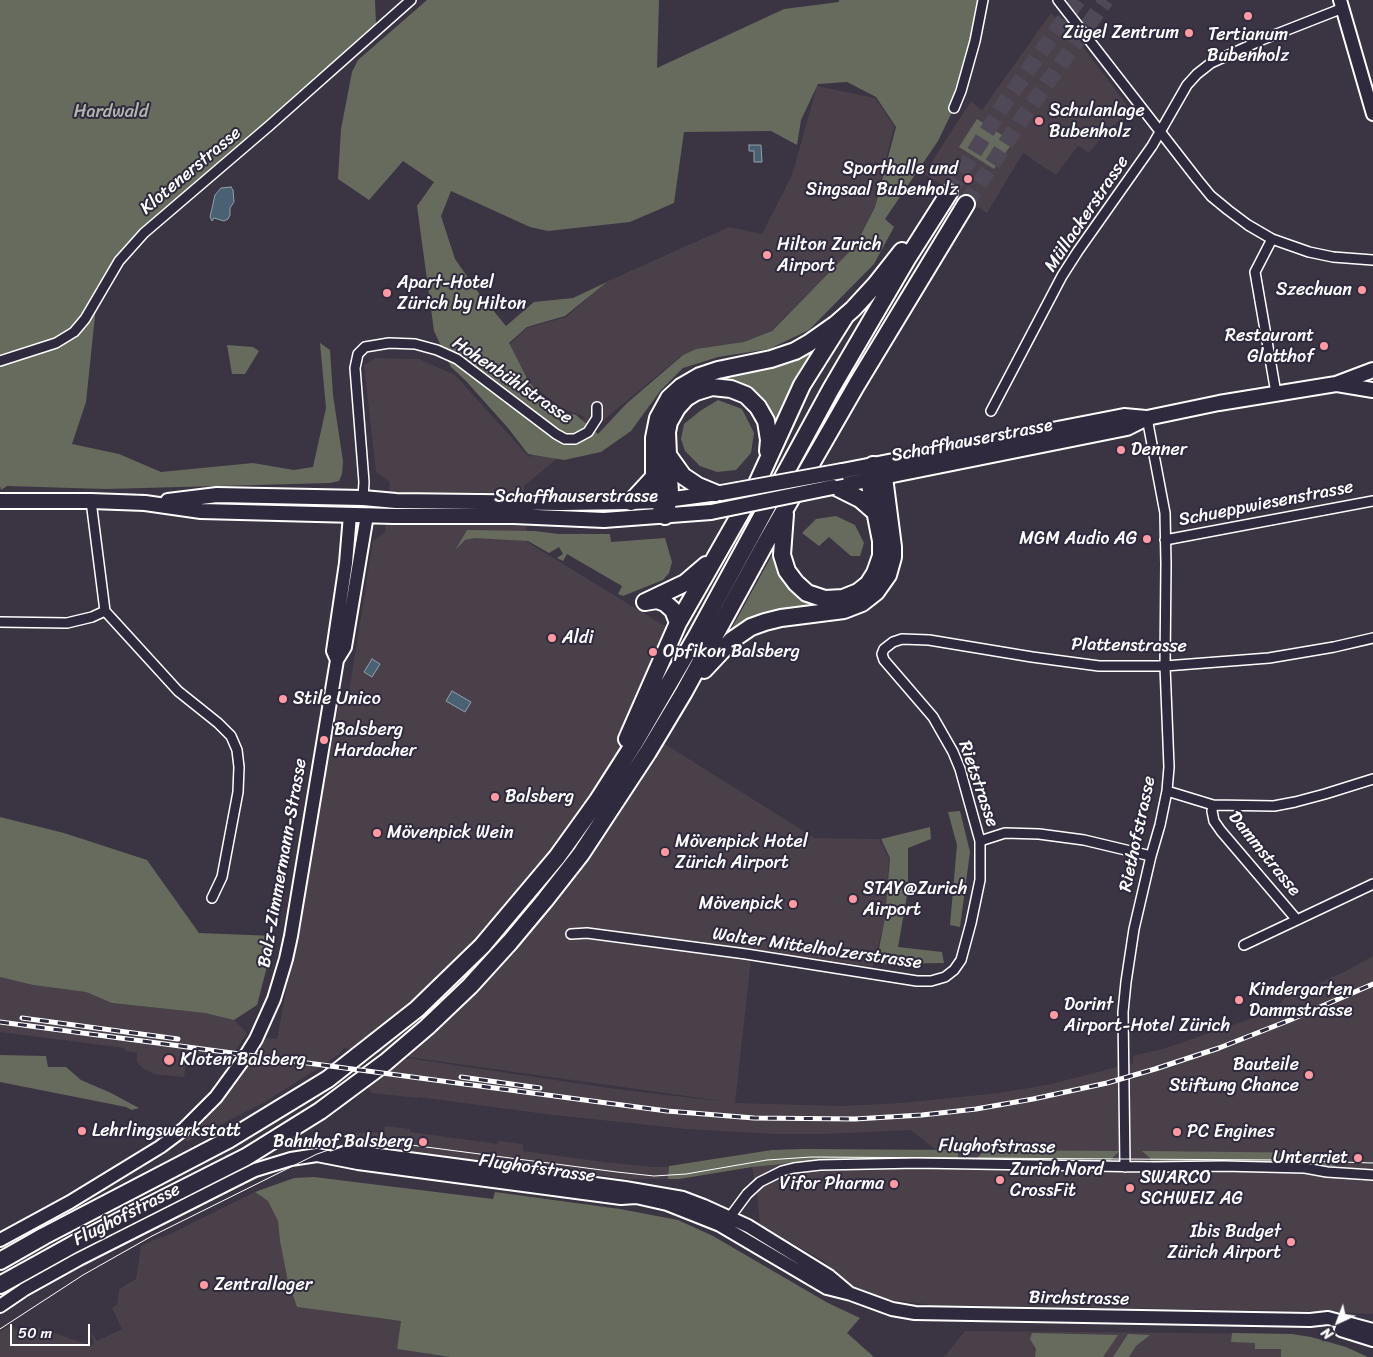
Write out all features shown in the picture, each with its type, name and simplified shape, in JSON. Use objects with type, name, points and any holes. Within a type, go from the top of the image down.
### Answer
[{"type":"highway","points":[[0,1261],[258,1122],[328,1079],[417,1009],[482,946],[557,857],[598,800],[645,726],[831,389],[948,193],[876,284],[846,315],[824,333],[795,351],[761,362],[708,373],[689,381],[675,391],[661,410],[655,429],[654,477],[664,500]]},
{"type":"highway","points":[[0,1285],[74,1244],[246,1157],[320,1111],[406,1045],[490,965],[563,878],[616,802],[684,692],[786,507],[887,332],[966,204]]},
{"type":"highway","points":[[598,800],[678,623],[755,488],[802,385],[846,315]]},
{"type":"highway","points":[[665,516],[664,500],[668,455],[668,427],[676,408],[686,398],[696,392],[706,388],[719,387],[731,389],[746,395],[754,402],[766,421],[769,435],[767,460]]},
{"type":"highway","points":[[668,455],[683,476],[698,486],[718,493]]},
{"type":"highway","points":[[786,507],[782,549],[787,571],[807,593],[825,599],[837,599],[852,595],[863,588],[876,573],[880,562],[881,549],[875,512],[876,474]]},
{"type":"highway","points":[[684,692],[724,648],[751,627],[781,618],[844,610],[862,603],[876,592],[888,575],[893,557],[892,537],[876,474]]},
{"type":"highway","points":[[631,502],[654,477]]},
{"type":"highway","points":[[835,487],[860,498],[875,512]]},
{"type":"highway","points":[[678,623],[673,610],[665,604],[657,600],[645,602],[696,576],[720,551]]},
{"type":"main road","points":[[1342,4],[1373,114]]},
{"type":"main road","name":"Schaffhauserstrasse","points":[[0,501],[91,500],[145,503],[202,511],[514,516],[604,520],[710,512],[835,487],[876,474],[1124,416],[1147,418],[1276,393],[1336,384],[1373,370]]},
{"type":"main road","name":"Schaffhauserstrasse","points":[[1336,384],[1373,390]]},
{"type":"main road","name":"Schaffhauserstrasse","points":[[145,503],[217,495],[561,503],[631,502],[718,493],[842,471],[876,474]]},
{"type":"main road","points":[[350,514],[363,498]]},
{"type":"main road","points":[[363,498],[367,515]]},
{"type":"main road","name":"Balz-Zimmermann-Strasse","points":[[337,660],[333,651],[346,562],[350,514]]},
{"type":"main road","name":"Balz-Zimmermann-Strasse","points":[[0,1240],[78,1197],[160,1147],[184,1129],[216,1097],[256,1039],[274,999],[289,944],[337,660],[345,648],[367,515]]},
{"type":"main road","name":"Flughofstrasse","points":[[0,1306],[25,1289],[78,1260],[256,1170],[291,1159],[317,1155],[358,1163],[621,1198],[636,1197],[725,1221]]},
{"type":"main road","name":"Birchstrasse","points":[[725,1221],[829,1276],[851,1294],[874,1304],[915,1314],[1310,1320],[1328,1318],[1373,1330]]},
{"type":"main road","name":"Birchstrasse","points":[[1310,1320],[1373,1340]]},
{"type":"street","name":"Klotenerstrasse","points":[[0,361],[56,343],[74,332],[85,319],[119,262],[144,232],[269,126],[411,0]]},
{"type":"street","points":[[954,108],[961,92],[975,41],[983,0]]},
{"type":"street","points":[[1058,0],[1211,196],[1248,225],[1272,239],[1309,252],[1333,257],[1373,260]]},
{"type":"street","name":"Müllackerstrasse","points":[[991,411],[1062,276],[1152,146],[1187,86],[1197,74],[1211,63],[1342,4]]},
{"type":"street","points":[[1272,239],[1255,272],[1276,393]]},
{"type":"street","name":"Hohenbühlstrasse","points":[[363,498],[364,482],[355,368],[358,354],[365,347],[389,342],[415,344],[457,359],[564,439],[575,438],[588,432],[596,418],[597,407]]},
{"type":"street","name":"Riethofstrasse","points":[[1125,1167],[1124,997],[1134,929],[1160,825],[1167,792],[1169,767],[1165,666],[1166,540],[1164,510],[1147,418]]},
{"type":"street","points":[[91,500],[105,611],[178,691],[231,736],[238,750],[240,767],[238,792],[222,877],[212,898]]},
{"type":"street","name":"Schueppwiesenstrasse","points":[[1166,540],[1373,501]]},
{"type":"street","points":[[0,622],[67,623],[92,617],[105,611]]},
{"type":"street","name":"Plattenstrasse","points":[[886,646],[902,639],[929,640],[1099,666],[1165,666],[1269,658],[1373,638]]},
{"type":"street","name":"Rietstrasse","points":[[886,646],[882,654],[884,660],[932,717],[953,752],[960,769],[980,841],[1005,833],[1039,834],[1084,840],[1151,856]]},
{"type":"street","points":[[1167,792],[1213,805],[1281,804],[1325,794],[1373,779]]},
{"type":"street","name":"Dammstrasse","points":[[1213,805],[1214,821],[1221,831],[1297,920]]},
{"type":"street","name":"Walter Mittelholzerstrasse","points":[[571,934],[587,933],[746,954],[917,981],[931,981],[945,977],[954,970],[960,960],[971,923],[980,880],[980,841]]},
{"type":"street","name":"Dammstrasse","points":[[1244,945],[1373,884]]},
{"type":"street","name":"Flughofstrasse","points":[[725,1221],[753,1187],[760,1182],[782,1171],[794,1168],[830,1165],[926,1163],[1305,1168],[1327,1172],[1373,1175]]},
{"type":"shaded area","name":"Schulanlage Bubenholz","points":[[1051,13],[1056,18],[1059,15],[1132,112],[1107,130],[1089,153],[1078,146],[1056,175],[1023,153],[987,213],[924,174],[971,101],[982,110]]},
{"type":"shaded area","points":[[817,86],[875,98],[894,126],[875,206],[854,247],[771,331],[743,343],[696,349],[681,356],[524,486],[527,542],[668,628],[628,721],[815,838],[879,839],[889,858],[885,918],[873,967],[752,950],[735,1103],[842,1106],[901,1103],[999,1093],[1047,1085],[1133,1063],[1133,1056],[1166,1048],[1264,1014],[1279,1007],[1282,1000],[1344,972],[1373,956],[1373,1314],[1303,1311],[933,1305],[885,1299],[845,1283],[825,1262],[760,1224],[752,1167],[679,1179],[628,1179],[504,1162],[503,1166],[407,1153],[398,1151],[398,1148],[354,1148],[351,1133],[384,1132],[385,1126],[410,1129],[410,1132],[498,1144],[498,1141],[523,1144],[523,1151],[654,1167],[677,1166],[772,1150],[936,1150],[911,1130],[776,1134],[686,1129],[372,1093],[368,1088],[407,1058],[623,1090],[729,1102],[344,1048],[339,1054],[319,1068],[263,1103],[187,1142],[184,1137],[207,1117],[228,1094],[247,1068],[265,1038],[277,1039],[339,704],[350,686],[373,541],[385,532],[390,482],[376,472],[364,365],[376,358],[419,359],[455,375],[529,457],[585,417],[561,408],[531,384],[509,345],[527,328],[566,317],[608,281],[729,227],[762,234],[792,175]]},
{"type":"shaded area","points":[[0,977],[33,985],[86,992],[112,1003],[205,1013],[234,1020],[247,1033],[226,1065],[219,1064],[217,1061],[187,1057],[184,1077],[154,1074],[144,1069],[137,1062],[137,1053],[125,1051],[125,1048],[0,1032]]},
{"type":"shaded area","points":[[255,1192],[268,1201],[278,1221],[288,1282],[297,1307],[401,1321],[397,1349],[450,1357],[0,1357],[0,1332],[12,1324],[15,1329],[28,1332],[31,1325],[92,1346],[94,1341],[90,1333],[97,1341],[122,1329],[112,1308],[117,1305],[119,1289],[136,1279],[141,1246],[170,1234]]},
{"type":"shaded area","points":[[965,1331],[1292,1334],[1329,1342],[1368,1357],[944,1357]]},
{"type":"green space","name":"Hardwald","points":[[0,0],[375,0],[376,26],[118,254],[96,306],[86,402],[72,444],[119,454],[161,472],[253,463],[294,470],[313,467],[326,408],[320,343],[330,350],[333,395],[343,461],[342,474],[339,481],[330,483],[105,489],[7,486],[1,490]]},
{"type":"green space","points":[[427,0],[659,0],[657,68],[784,9],[839,2],[839,0],[983,0],[954,108],[938,141],[885,219],[894,227],[874,264],[809,330],[769,349],[718,357],[683,368],[661,390],[631,431],[601,452],[564,460],[528,454],[508,428],[451,367],[434,331],[417,206],[434,182],[403,161],[369,200],[338,179],[341,129],[352,72],[358,60]],"holes":[[[847,82],[876,97],[896,127],[875,207],[855,246],[772,331],[744,342],[696,349],[683,355],[626,404],[598,434],[576,415],[565,412],[545,399],[529,382],[509,343],[527,327],[565,316],[607,282],[573,298],[534,302],[506,326],[478,292],[455,259],[441,216],[451,191],[530,227],[548,231],[630,222],[674,203],[684,132],[771,131],[797,145],[801,120],[818,84]]]},
{"type":"green space","points":[[977,119],[1013,142],[994,169],[959,147]]},
{"type":"green space","points":[[227,345],[253,347],[259,351],[245,374],[232,374]]},
{"type":"green space","points":[[816,347],[799,377],[775,429],[769,414],[704,383],[715,377]]},
{"type":"green space","points":[[718,400],[742,409],[754,433],[751,453],[736,470],[717,472],[700,466],[685,451],[681,439],[684,424]]},
{"type":"green space","points":[[836,516],[855,525],[864,543],[860,556],[851,556],[829,537],[819,546],[802,533],[816,519]]},
{"type":"green space","points":[[467,530],[610,534],[611,542],[665,538],[672,562],[669,573],[663,580],[623,596],[618,594],[622,586],[567,554],[563,561],[557,558],[563,554],[559,547],[549,553],[528,541],[474,538],[465,540],[456,549]]},
{"type":"green space","points":[[776,548],[781,571],[837,604],[729,633]]},
{"type":"green space","points":[[960,811],[970,852],[960,927],[950,925],[957,845],[948,812]]},
{"type":"green space","points":[[0,817],[64,833],[147,860],[199,933],[275,936],[257,1005],[234,1020],[205,1013],[112,1003],[86,992],[33,985],[0,977]]},
{"type":"green space","points":[[930,827],[931,839],[908,848],[908,890],[898,947],[942,952],[944,963],[876,964],[885,918],[890,858],[881,839]]},
{"type":"green space","points":[[0,1055],[46,1056],[48,1067],[66,1067],[81,1080],[139,1108],[132,1110],[126,1107],[0,1082]]},
{"type":"green space","points":[[772,1150],[958,1150],[958,1159],[955,1161],[860,1160],[802,1162],[668,1179],[669,1166]]},
{"type":"green space","points":[[985,1150],[1119,1151],[1109,1162],[975,1160]]},
{"type":"green space","points":[[1142,1151],[1336,1153],[1336,1165],[1150,1163],[1150,1158]]},
{"type":"green space","points":[[314,1177],[493,1199],[495,1192],[620,1209],[678,1220],[713,1236],[828,1303],[860,1318],[847,1333],[874,1357],[450,1357],[397,1349],[401,1321],[297,1307],[288,1282],[278,1221],[268,1201],[255,1192],[294,1178]]},
{"type":"green space","points":[[1032,1333],[1118,1335],[1103,1357],[1035,1357],[1036,1349],[1030,1339]]},
{"type":"green space","points":[[1232,1333],[1292,1334],[1311,1337],[1346,1347],[1368,1357],[1281,1357],[1281,1349],[1255,1349],[1255,1343],[1231,1342]]},
{"type":"green space","points":[[1128,1334],[1150,1335],[1136,1346],[1129,1357],[1113,1357]]},
{"type":"water","points":[[749,145],[761,145],[762,162],[754,162],[754,151],[749,151]]},
{"type":"water","points":[[231,187],[234,202],[230,208],[228,219],[224,221],[214,218],[212,221],[210,217],[215,195],[221,188]]},
{"type":"water","points":[[372,659],[380,664],[372,677],[364,672]]},
{"type":"water","points":[[452,691],[471,702],[465,712],[446,701]]},
{"type":"tunnel","points":[[949,193],[1004,104],[1078,0]]},
{"type":"tunnel","points":[[966,204],[1023,117],[1106,0]]},
{"type":"tram line","points":[[0,1329],[83,1275],[152,1236],[317,1154],[356,1142],[388,1142],[654,1176],[686,1174],[767,1160],[811,1157],[1277,1160],[1373,1163]]},
{"type":"railway","points":[[0,1022],[667,1111],[754,1118],[855,1119],[922,1115],[976,1109],[1107,1083],[1219,1048],[1373,984]]},
{"type":"railway","points":[[22,1018],[178,1039]]},
{"type":"railway","points":[[461,1077],[540,1088]]},
{"type":"place","name":"Tertianum Bubenholz","points":[[1248,16]]},
{"type":"place","name":"Zügel Zentrum","points":[[1189,33]]},
{"type":"place","name":"Schulanlage Bubenholz","points":[[1039,121]]},
{"type":"place","name":"Sporthalle und Singsaal Bubenholz","points":[[968,179]]},
{"type":"place","name":"Hilton Zurich Airport","points":[[767,255]]},
{"type":"place","name":"Szechuan","points":[[1362,290]]},
{"type":"place","name":"Apart-Hotel Zürich by Hilton","points":[[387,293]]},
{"type":"place","name":"Restaurant Glatthof","points":[[1324,346]]},
{"type":"place","name":"Denner","points":[[1121,450]]},
{"type":"place","name":"MGM Audio AG","points":[[1147,539]]},
{"type":"place","name":"Aldi","points":[[552,638]]},
{"type":"place","name":"Opfikon Balsberg","points":[[653,652]]},
{"type":"place","name":"Stile Unico","points":[[283,699]]},
{"type":"place","name":"Balsberg Hardacher","points":[[324,740]]},
{"type":"place","name":"Balsberg","points":[[495,797]]},
{"type":"place","name":"Mövenpick Wein","points":[[377,833]]},
{"type":"place","name":"Mövenpick Hotel Zürich Airport","points":[[665,852]]},
{"type":"place","name":"STAY@Zurich Airport","points":[[853,899]]},
{"type":"place","name":"Mövenpick","points":[[793,904]]},
{"type":"place","name":"Kindergarten Dammstrasse","points":[[1239,1000]]},
{"type":"place","name":"Dorint Airport-Hotel Zürich","points":[[1054,1015]]},
{"type":"place","name":"Kloten Balsberg","points":[[169,1060]]},
{"type":"place","name":"Bauteile Stiftung Chance","points":[[1309,1075]]},
{"type":"place","name":"Lehrlingswerkstatt","points":[[82,1131]]},
{"type":"place","name":"PC Engines","points":[[1177,1132]]},
{"type":"place","name":"Bahnhof Balsberg","points":[[423,1142]]},
{"type":"place","name":"Unterriet","points":[[1358,1158]]},
{"type":"place","name":"Zurich Nord CrossFit","points":[[1000,1180]]},
{"type":"place","name":"Vifor Pharma","points":[[894,1184]]},
{"type":"place","name":"SWARCO SCHWEIZ AG","points":[[1130,1188]]},
{"type":"place","name":"Ibis Budget Zürich Airport","points":[[1291,1242]]},
{"type":"place","name":"Zentrallager","points":[[204,1285]]}]
